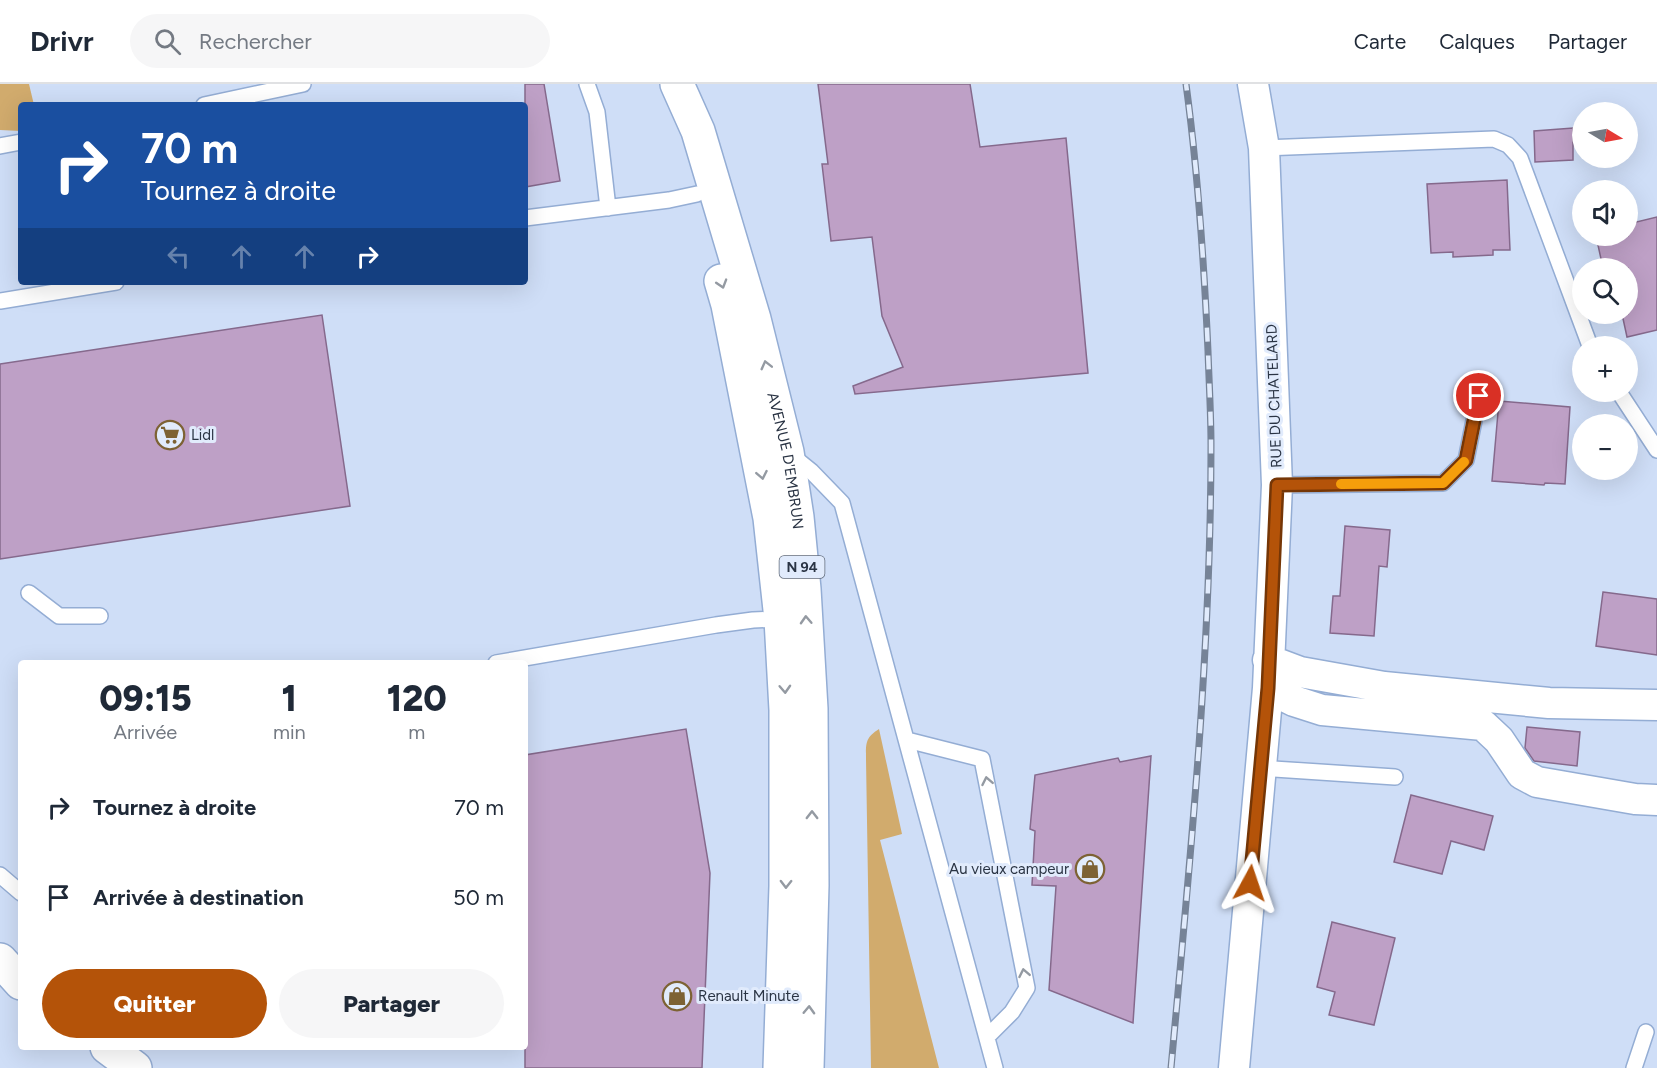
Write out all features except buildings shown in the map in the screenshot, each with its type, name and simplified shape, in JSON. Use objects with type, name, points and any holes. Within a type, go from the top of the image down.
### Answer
[{"type":"main road","name":"AVENUE D'EMBRUN","points":[[676,84],[696,194],[728,305],[755,440],[770,518],[781,619],[786,710],[786,886],[780,1068]]},
{"type":"main road","name":"AVENUE D'EMBRUN","points":[[676,84],[698,131],[754,319],[787,452],[797,517],[811,709],[812,885],[807,1068]]},
{"type":"main road","points":[[0,960],[18,981]]},
{"type":"main road","points":[[0,973],[18,982]]},
{"type":"street","name":"RUE DU CHATELARD","points":[[1234,1068],[1268,674],[1277,485],[1264,148],[1253,84]]},
{"type":"street","points":[[1268,674],[1300,672],[1384,687],[1549,703],[1657,705]]},
{"type":"street","points":[[1268,674],[1294,701],[1322,710],[1483,724],[1499,740],[1522,774],[1538,782],[1635,800],[1657,800]]},
{"type":"lane","points":[[218,102],[303,84]]},
{"type":"lane","points":[[587,84],[597,112],[608,208]]},
{"type":"lane","points":[[1264,148],[1494,139],[1509,145],[1520,158],[1586,336]]},
{"type":"lane","points":[[0,146],[18,143]]},
{"type":"lane","points":[[528,218],[669,200],[696,194]]},
{"type":"lane","points":[[0,301],[98,285]]},
{"type":"lane","points":[[1277,485],[1443,483],[1466,460],[1479,396]]},
{"type":"lane","points":[[1626,402],[1657,450]]},
{"type":"lane","points":[[787,452],[812,471],[842,503],[995,1068]]},
{"type":"lane","points":[[29,593],[59,616],[100,616]]},
{"type":"lane","points":[[513,660],[716,625],[781,619]]},
{"type":"lane","points":[[907,740],[982,759],[1027,988],[1012,1012],[987,1037]]},
{"type":"lane","points":[[1260,768],[1395,777]]},
{"type":"lane","points":[[0,875],[18,890]]},
{"type":"lane","points":[[1634,1068],[1646,1032]]},
{"type":"shaded area","points":[[0,84],[29,84],[33,102],[18,102],[18,131],[0,130]]},
{"type":"shaded area","points":[[879,729],[902,834],[880,840],[939,1068],[871,1068],[866,749],[867,741]]},
{"type":"railway","points":[[1171,1068],[1198,757],[1210,523],[1211,433],[1206,318],[1197,184],[1186,84]]},
{"type":"slow traffic","points":[[1341,484],[1443,483],[1464,462]]},
{"type":"place","name":"Lidl","points":[[170,435]]},
{"type":"place","name":"Au vieux campeur","points":[[1090,869]]},
{"type":"place","name":"Renault Minute","points":[[677,996]]},
{"type":"route","points":[[1250,883],[1268,688],[1277,485],[1443,483],[1466,460],[1479,396]]}]
